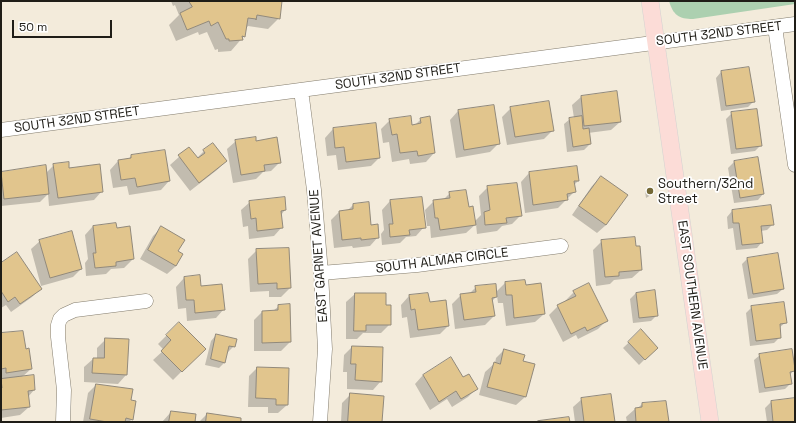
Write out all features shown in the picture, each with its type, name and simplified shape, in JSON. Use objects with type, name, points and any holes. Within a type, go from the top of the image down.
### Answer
[{"type":"main road","name":"EAST SOUTHERN AVENUE","points":[[650,1],[710,422]]},
{"type":"street","name":"SOUTH 32ND STREET","points":[[1,130],[795,24]]},
{"type":"street","points":[[775,27],[795,165]]},
{"type":"street","name":"EAST GARNET AVENUE","points":[[301,90],[314,190],[321,273],[325,349],[320,422]]},
{"type":"street","name":"SOUTH ALMAR CIRCLE","points":[[321,273],[417,265],[561,246]]},
{"type":"street","points":[[63,422],[64,390],[58,331],[60,319],[64,315],[75,310],[146,301]]},
{"type":"green space","points":[[669,1],[795,1],[795,4],[693,19],[680,17],[677,15],[672,10]]},
{"type":"building","points":[[189,1],[282,1],[280,19],[257,15],[256,20],[248,18],[245,37],[242,36],[243,40],[229,41],[229,39],[226,39],[218,22],[211,26],[209,21],[187,30],[180,13],[192,7]]},
{"type":"building","points":[[749,67],[755,102],[726,106],[721,71]]},
{"type":"building","points":[[617,91],[621,122],[584,126],[581,96]]},
{"type":"building","points":[[549,101],[554,131],[515,137],[510,107]]},
{"type":"building","points":[[494,105],[500,144],[464,150],[458,110]]},
{"type":"building","points":[[757,109],[762,146],[736,149],[731,112]]},
{"type":"building","points":[[411,116],[412,125],[421,123],[420,118],[430,116],[435,153],[418,156],[417,151],[400,153],[397,134],[392,135],[389,119]]},
{"type":"building","points":[[582,116],[583,129],[589,128],[591,144],[573,147],[569,118]]},
{"type":"building","points":[[376,123],[380,158],[346,162],[344,147],[335,148],[333,128]]},
{"type":"building","points":[[256,137],[256,141],[277,137],[281,163],[264,165],[265,171],[241,175],[235,140]]},
{"type":"building","points":[[213,143],[227,161],[199,183],[178,155],[189,147],[198,158],[205,153],[203,150]]},
{"type":"building","points":[[165,150],[170,181],[137,187],[135,178],[121,180],[118,160],[131,158],[131,155]]},
{"type":"building","points":[[758,157],[764,194],[740,198],[734,161]]},
{"type":"building","points":[[69,162],[69,168],[100,164],[103,192],[58,198],[53,164]]},
{"type":"building","points":[[46,165],[49,194],[4,199],[1,172]]},
{"type":"building","points":[[577,166],[579,181],[574,181],[576,192],[567,194],[568,200],[533,205],[529,172]]},
{"type":"building","points":[[601,176],[628,195],[606,225],[579,206]]},
{"type":"building","points":[[517,183],[522,216],[506,218],[507,223],[485,225],[484,212],[490,210],[487,186]]},
{"type":"building","points":[[466,190],[469,207],[473,206],[476,225],[440,230],[438,218],[435,218],[433,200],[450,198],[449,192]]},
{"type":"building","points":[[285,197],[286,210],[281,211],[283,228],[257,231],[256,218],[251,219],[249,201]]},
{"type":"building","points":[[422,197],[426,228],[409,230],[410,235],[390,237],[389,224],[393,224],[390,200]]},
{"type":"building","points":[[369,202],[371,225],[378,224],[379,238],[342,240],[339,211],[353,209],[353,204]]},
{"type":"building","points":[[771,205],[774,225],[761,226],[763,243],[742,245],[739,223],[733,223],[732,210]]},
{"type":"building","points":[[116,223],[117,228],[130,226],[134,259],[116,262],[116,266],[95,268],[93,253],[96,253],[93,226]]},
{"type":"building","points":[[161,226],[185,240],[178,251],[183,254],[176,266],[148,250]]},
{"type":"building","points":[[72,231],[82,269],[50,278],[39,240]]},
{"type":"building","points":[[635,237],[636,246],[640,246],[642,270],[619,272],[619,276],[605,277],[601,240]]},
{"type":"building","points":[[289,248],[291,288],[277,289],[277,283],[258,284],[256,249]]},
{"type":"building","points":[[17,252],[42,289],[20,304],[15,297],[8,302],[1,291],[1,263]]},
{"type":"building","points":[[778,253],[784,289],[753,294],[747,258]]},
{"type":"building","points":[[200,275],[201,286],[222,284],[225,310],[195,313],[194,300],[186,300],[184,277]]},
{"type":"building","points":[[525,280],[526,285],[541,283],[545,314],[514,318],[512,295],[506,295],[505,282]]},
{"type":"building","points":[[589,283],[608,321],[587,331],[585,327],[571,334],[557,305],[576,296],[573,291]]},
{"type":"building","points":[[496,284],[497,297],[492,298],[495,316],[464,320],[460,294],[476,292],[475,286]]},
{"type":"building","points":[[655,290],[658,316],[639,318],[636,293]]},
{"type":"building","points":[[355,293],[386,293],[386,305],[391,305],[391,325],[366,325],[366,331],[354,331]]},
{"type":"building","points":[[428,293],[430,302],[446,300],[449,326],[418,330],[415,309],[411,310],[409,295]]},
{"type":"building","points":[[784,302],[787,323],[780,324],[781,338],[756,341],[751,306]]},
{"type":"building","points":[[290,304],[291,342],[262,343],[262,311],[278,310],[278,305]]},
{"type":"building","points":[[179,322],[206,349],[182,372],[161,351],[171,340],[166,335]]},
{"type":"building","points":[[641,329],[658,348],[645,360],[628,342]]},
{"type":"building","points":[[23,331],[26,349],[29,348],[32,369],[6,373],[6,368],[1,369],[1,333]]},
{"type":"building","points":[[216,334],[237,339],[235,347],[229,346],[225,363],[211,359]]},
{"type":"building","points":[[105,338],[129,339],[127,375],[92,373],[93,358],[104,358]]},
{"type":"building","points":[[352,346],[383,347],[382,382],[355,380],[356,364],[351,364]]},
{"type":"building","points":[[504,349],[525,355],[523,361],[535,364],[526,397],[487,387],[494,362],[500,364]]},
{"type":"building","points":[[792,349],[795,371],[790,372],[792,384],[765,388],[759,354]]},
{"type":"building","points":[[451,357],[463,377],[469,374],[478,389],[461,399],[456,391],[439,402],[423,375]]},
{"type":"building","points":[[257,367],[289,368],[288,405],[276,405],[276,399],[256,398]]},
{"type":"building","points":[[34,375],[35,390],[28,391],[30,407],[1,410],[1,379]]},
{"type":"building","points":[[96,384],[133,389],[131,400],[136,401],[133,420],[126,418],[125,422],[107,422],[90,419]]},
{"type":"building","points":[[350,393],[384,396],[382,422],[348,422]]},
{"type":"building","points":[[611,394],[615,422],[584,422],[581,398]]},
{"type":"building","points":[[795,398],[795,422],[773,422],[771,401]]},
{"type":"building","points":[[666,401],[669,422],[636,422],[635,408],[642,407],[642,403]]},
{"type":"building","points":[[171,411],[196,414],[195,422],[169,422]]},
{"type":"building","points":[[207,413],[241,418],[241,422],[206,422]]},
{"type":"building","points":[[569,417],[570,422],[538,421]]},
{"type":"place","name":"Southern/32nd Street","points":[[650,191]]}]
